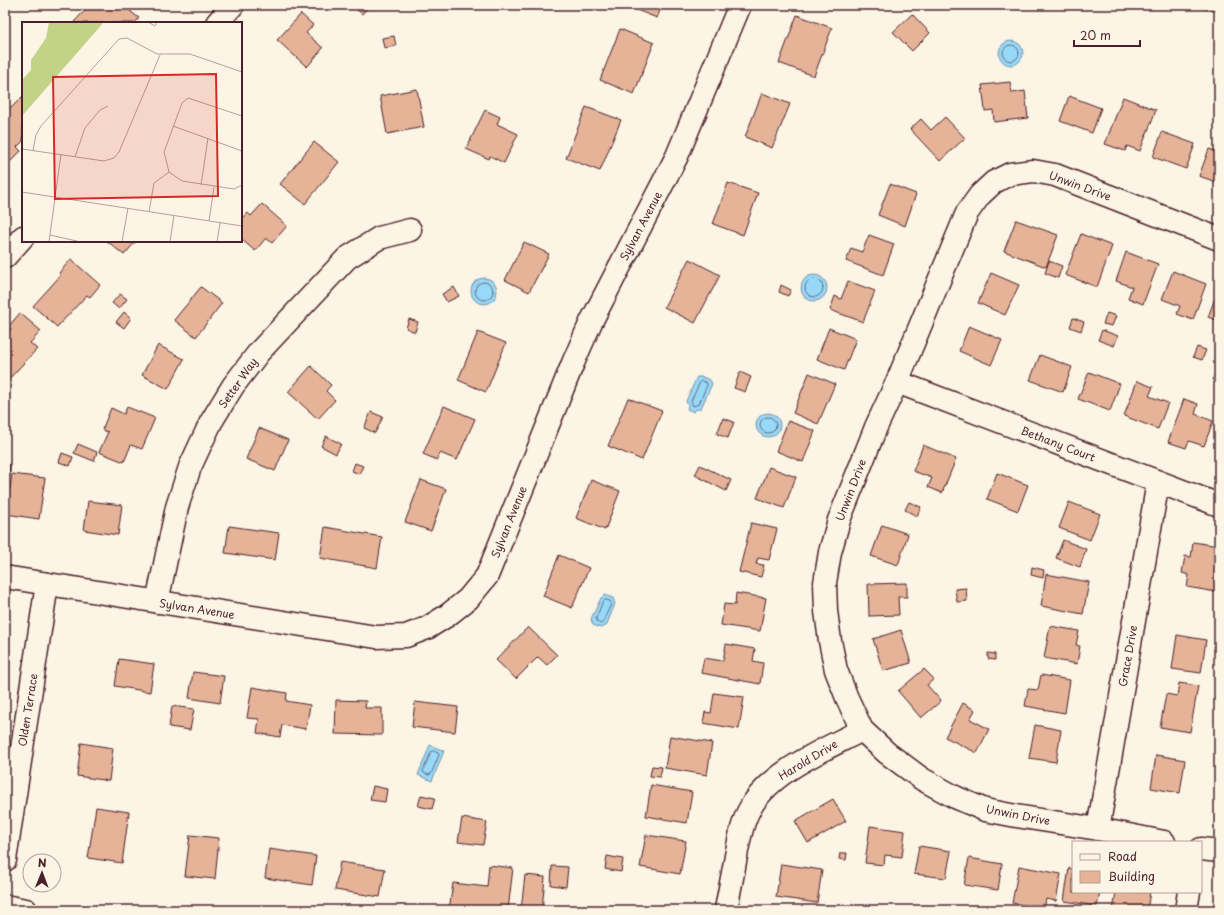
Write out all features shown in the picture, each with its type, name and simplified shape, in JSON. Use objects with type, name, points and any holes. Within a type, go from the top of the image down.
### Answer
[{"type":"street","points":[[218,22],[233,5]]},
{"type":"street","name":"Sylvan Avenue","points":[[5,577],[376,637],[406,636],[427,628],[448,615],[468,599],[487,576],[591,322],[677,156],[740,5]]},
{"type":"street","name":"Unwin Drive","points":[[1159,841],[985,810],[955,797],[922,779],[887,754],[862,730],[846,698],[836,670],[830,641],[826,611],[825,583],[830,552],[839,520],[876,427],[897,382],[967,213],[980,195],[994,182],[1010,174],[1033,171],[1055,175],[1219,239]]},
{"type":"street","name":"Setter Way","points":[[157,602],[177,507],[190,467],[211,422],[233,386],[259,352],[347,258],[379,238],[410,230]]},
{"type":"street","points":[[5,257],[22,238]]},
{"type":"street","name":"Bethany Court","points":[[897,382],[1219,505]]},
{"type":"street","name":"Grace Drive","points":[[1098,829],[1158,482]]},
{"type":"street","name":"Olden Terrace","points":[[5,860],[47,584]]},
{"type":"street","name":"Harold Drive","points":[[726,910],[741,830],[747,812],[757,798],[770,784],[789,769],[862,730]]},
{"type":"street","points":[[1202,849],[1219,851]]},
{"type":"street","points":[[1186,910],[1189,893]]},
{"type":"street","points":[[5,906],[26,910]]},
{"type":"water","points":[[1011,41],[1020,44],[1023,53],[1020,62],[1011,65],[1002,62],[999,53],[1002,44]]},
{"type":"water","points":[[814,275],[823,279],[827,288],[823,297],[814,301],[805,297],[801,288],[805,279]]},
{"type":"water","points":[[484,278],[494,281],[497,291],[494,301],[484,304],[474,301],[471,291],[474,281]]},
{"type":"water","points":[[697,377],[710,380],[712,384],[701,408],[695,410],[694,412],[687,409],[688,406],[686,401]]},
{"type":"water","points":[[768,413],[777,416],[780,425],[777,434],[768,437],[759,434],[756,425],[759,416]]},
{"type":"water","points":[[605,595],[613,598],[615,604],[606,626],[601,628],[593,625],[591,619],[601,598]]},
{"type":"water","points":[[430,745],[444,751],[432,781],[418,775]]},
{"type":"building","points":[[90,5],[135,5],[130,11],[139,18],[136,22],[74,22]]},
{"type":"building","points":[[351,5],[370,5],[362,14]]},
{"type":"building","points":[[662,5],[657,18],[626,6]]},
{"type":"building","points":[[1196,5],[1219,5],[1219,13]]},
{"type":"building","points":[[301,14],[313,25],[306,33],[323,48],[307,67],[277,40]]},
{"type":"building","points":[[912,14],[930,33],[912,51],[893,32]]},
{"type":"building","points":[[797,15],[832,28],[814,76],[779,63]]},
{"type":"building","points":[[620,29],[654,43],[634,94],[600,80]]},
{"type":"building","points":[[394,36],[396,46],[384,48],[382,38]]},
{"type":"building","points":[[1010,82],[1012,93],[1025,91],[1028,118],[994,122],[993,110],[985,111],[982,85]]},
{"type":"building","points":[[417,89],[424,127],[387,134],[380,96]]},
{"type":"building","points":[[762,93],[790,104],[772,148],[745,137]]},
{"type":"building","points":[[1069,96],[1101,108],[1092,133],[1060,121]]},
{"type":"building","points":[[22,97],[22,142],[17,147],[21,151],[10,162],[5,157],[5,102],[11,108]]},
{"type":"building","points":[[1123,97],[1156,110],[1140,151],[1127,146],[1125,151],[1105,144]]},
{"type":"building","points":[[586,107],[621,120],[600,171],[566,158]]},
{"type":"building","points":[[485,110],[500,117],[497,124],[518,134],[504,163],[490,156],[489,159],[466,149]]},
{"type":"building","points":[[945,117],[965,138],[940,161],[910,129],[921,119],[931,130]]},
{"type":"building","points":[[1162,132],[1195,144],[1186,169],[1153,157]]},
{"type":"building","points":[[314,142],[339,162],[305,204],[280,184]]},
{"type":"building","points":[[1209,149],[1219,152],[1219,183],[1199,176]]},
{"type":"building","points":[[728,183],[758,193],[743,235],[713,224]]},
{"type":"building","points":[[890,184],[916,194],[905,226],[878,215]]},
{"type":"building","points":[[262,204],[287,226],[272,243],[266,238],[255,251],[242,240],[242,219],[248,213],[251,216]]},
{"type":"building","points":[[1016,220],[1058,235],[1046,267],[1004,251]]},
{"type":"building","points":[[1081,234],[1112,246],[1097,287],[1065,275]]},
{"type":"building","points":[[869,235],[894,244],[883,275],[846,261],[851,248],[862,252]]},
{"type":"building","points":[[108,242],[135,242],[124,255]]},
{"type":"building","points":[[524,242],[549,254],[529,292],[505,280]]},
{"type":"building","points":[[1126,252],[1158,264],[1143,304],[1128,298],[1132,287],[1116,281]]},
{"type":"building","points":[[71,259],[100,285],[90,297],[87,295],[57,327],[33,306],[61,275],[59,273]]},
{"type":"building","points":[[689,259],[720,275],[695,323],[664,307]]},
{"type":"building","points":[[1049,261],[1062,266],[1058,278],[1045,273]]},
{"type":"building","points":[[1173,271],[1206,284],[1193,320],[1177,314],[1180,306],[1162,299]]},
{"type":"building","points":[[991,273],[1019,285],[1005,315],[978,303]]},
{"type":"building","points":[[848,281],[875,291],[863,322],[830,310],[835,296],[841,299]]},
{"type":"building","points":[[781,285],[791,290],[788,296],[779,292]]},
{"type":"building","points":[[201,287],[222,303],[196,337],[174,320]]},
{"type":"building","points":[[454,287],[459,296],[447,302],[442,294]]},
{"type":"building","points":[[1219,290],[1219,321],[1208,317]]},
{"type":"building","points":[[120,294],[127,299],[119,309],[112,303]]},
{"type":"building","points":[[124,312],[131,318],[124,328],[116,322]]},
{"type":"building","points":[[20,313],[41,331],[30,343],[37,349],[7,381],[5,380],[5,336],[11,329],[8,327]]},
{"type":"building","points":[[1107,313],[1116,316],[1112,326],[1103,324]]},
{"type":"building","points":[[1073,318],[1084,322],[1081,331],[1070,327]]},
{"type":"building","points":[[409,319],[418,322],[415,332],[406,328]]},
{"type":"building","points":[[969,326],[1002,340],[991,365],[959,351]]},
{"type":"building","points":[[829,328],[856,339],[844,370],[817,359]]},
{"type":"building","points":[[1102,330],[1118,336],[1114,346],[1098,340]]},
{"type":"building","points":[[478,332],[506,343],[486,392],[458,380]]},
{"type":"building","points":[[158,345],[184,359],[168,389],[142,375]]},
{"type":"building","points":[[1197,347],[1206,350],[1202,360],[1193,357]]},
{"type":"building","points":[[1040,355],[1072,367],[1063,392],[1030,380]]},
{"type":"building","points":[[311,366],[331,385],[326,391],[335,400],[318,419],[288,392]]},
{"type":"building","points":[[740,372],[751,377],[745,392],[734,388]]},
{"type":"building","points":[[1089,372],[1120,384],[1110,411],[1078,399]]},
{"type":"building","points":[[1216,372],[1219,373],[1219,383],[1212,380]]},
{"type":"building","points":[[809,373],[835,384],[818,424],[793,413]]},
{"type":"building","points":[[1137,381],[1153,387],[1149,396],[1168,403],[1158,429],[1124,416]]},
{"type":"building","points":[[628,398],[662,411],[642,460],[608,446]]},
{"type":"building","points":[[1184,399],[1198,404],[1195,414],[1213,421],[1204,446],[1189,441],[1186,448],[1168,442]]},
{"type":"building","points":[[444,406],[475,419],[457,460],[440,453],[437,460],[423,454]]},
{"type":"building","points":[[127,407],[155,418],[142,449],[131,445],[124,462],[99,452],[108,432],[102,430],[111,408],[124,414]]},
{"type":"building","points":[[371,412],[383,417],[375,433],[364,428]]},
{"type":"building","points":[[723,418],[734,422],[728,438],[717,434]]},
{"type":"building","points":[[788,421],[815,431],[803,462],[776,451]]},
{"type":"building","points":[[259,428],[288,440],[275,471],[246,459]]},
{"type":"building","points":[[326,436],[341,444],[336,454],[321,446]]},
{"type":"building","points":[[78,444],[97,452],[94,461],[74,453]]},
{"type":"building","points":[[923,445],[956,459],[942,493],[928,487],[932,478],[913,471]]},
{"type":"building","points":[[62,453],[73,457],[70,466],[59,462]]},
{"type":"building","points":[[355,463],[363,466],[359,474],[352,471]]},
{"type":"building","points":[[5,464],[10,465],[7,487],[5,487]]},
{"type":"building","points":[[700,465],[731,480],[726,491],[695,475]]},
{"type":"building","points":[[769,467],[796,477],[784,508],[757,498]]},
{"type":"building","points":[[997,473],[1028,485],[1018,511],[987,499]]},
{"type":"building","points":[[12,474],[45,478],[39,519],[6,514]]},
{"type":"building","points":[[421,480],[446,489],[431,531],[405,522]]},
{"type":"building","points":[[591,480],[620,491],[605,530],[576,518]]},
{"type":"building","points":[[88,501],[122,505],[118,535],[84,530]]},
{"type":"building","points":[[909,502],[921,507],[917,516],[905,510]]},
{"type":"building","points":[[1069,502],[1100,514],[1090,540],[1059,528]]},
{"type":"building","points":[[751,523],[777,529],[769,560],[758,558],[756,564],[764,565],[761,577],[739,572]]},
{"type":"building","points":[[882,525],[908,534],[898,565],[871,556]]},
{"type":"building","points":[[229,526],[279,533],[275,560],[225,553]]},
{"type":"building","points":[[325,527],[382,537],[377,568],[320,558]]},
{"type":"building","points":[[1063,540],[1086,549],[1080,567],[1056,558]]},
{"type":"building","points":[[1193,542],[1219,546],[1219,572],[1216,592],[1187,587],[1189,575],[1182,573],[1185,556],[1191,557]]},
{"type":"building","points":[[559,555],[589,568],[572,608],[543,596]]},
{"type":"building","points":[[1032,567],[1044,570],[1043,578],[1031,575]]},
{"type":"building","points":[[1046,574],[1089,582],[1083,614],[1041,606]]},
{"type":"building","points":[[907,583],[907,597],[898,597],[899,615],[869,616],[868,584]]},
{"type":"building","points":[[966,588],[967,601],[957,602],[955,589]]},
{"type":"building","points":[[736,593],[766,598],[760,631],[721,625],[724,604],[735,605]]},
{"type":"building","points":[[1050,626],[1079,631],[1076,645],[1080,646],[1077,664],[1044,658]]},
{"type":"building","points":[[528,627],[557,655],[547,665],[538,657],[516,679],[496,660]]},
{"type":"building","points":[[901,630],[911,663],[883,671],[873,639]]},
{"type":"building","points":[[1177,635],[1206,640],[1201,673],[1172,669]]},
{"type":"building","points":[[726,644],[755,649],[753,661],[763,663],[760,684],[701,673],[704,658],[723,661]]},
{"type":"building","points":[[988,653],[995,654],[995,660],[988,659]]},
{"type":"building","points":[[119,659],[154,664],[150,692],[115,686]]},
{"type":"building","points":[[924,669],[934,679],[927,685],[941,701],[921,718],[898,691]]},
{"type":"building","points":[[193,672],[224,676],[220,703],[189,698]]},
{"type":"building","points":[[1041,675],[1070,680],[1065,713],[1025,706],[1028,689],[1038,690]]},
{"type":"building","points":[[1179,683],[1198,686],[1190,732],[1160,727],[1166,694],[1177,696]]},
{"type":"building","points":[[252,687],[287,693],[286,701],[310,705],[306,729],[282,725],[280,737],[257,733],[259,719],[247,718]]},
{"type":"building","points":[[714,693],[744,697],[739,729],[703,723],[705,712],[711,713]]},
{"type":"building","points":[[336,700],[366,701],[365,708],[382,708],[382,735],[335,734]]},
{"type":"building","points":[[415,702],[458,707],[455,732],[412,727]]},
{"type":"building","points":[[963,703],[975,710],[970,719],[989,729],[977,753],[945,737]]},
{"type":"building","points":[[172,706],[194,709],[190,730],[169,727]]},
{"type":"building","points":[[1035,725],[1061,730],[1056,762],[1029,758]]},
{"type":"building","points":[[670,736],[712,743],[707,775],[665,768]]},
{"type":"building","points":[[81,743],[113,748],[109,781],[77,776]]},
{"type":"building","points":[[1156,755],[1185,760],[1180,793],[1151,788]]},
{"type":"building","points":[[652,766],[662,767],[660,777],[650,776]]},
{"type":"building","points":[[651,785],[692,792],[687,823],[646,816]]},
{"type":"building","points":[[373,786],[387,789],[385,802],[370,800]]},
{"type":"building","points":[[421,795],[435,798],[432,809],[418,806]]},
{"type":"building","points":[[833,799],[846,821],[808,843],[795,821]]},
{"type":"building","points":[[96,807],[129,812],[122,863],[88,858]]},
{"type":"building","points":[[462,818],[487,822],[483,845],[458,842]]},
{"type":"building","points":[[870,826],[905,831],[902,857],[885,855],[884,865],[865,863]]},
{"type":"building","points":[[190,835],[219,838],[215,879],[185,876]]},
{"type":"building","points":[[646,835],[686,841],[680,874],[640,867]]},
{"type":"building","points":[[919,846],[951,851],[946,878],[914,874]]},
{"type":"building","points":[[269,849],[316,856],[312,885],[265,878]]},
{"type":"building","points":[[840,853],[847,853],[846,860],[839,859]]},
{"type":"building","points":[[607,856],[623,859],[621,872],[605,869]]},
{"type":"building","points":[[969,858],[1002,864],[998,890],[964,885]]},
{"type":"building","points":[[340,862],[385,869],[380,897],[335,890]]},
{"type":"building","points":[[781,864],[822,870],[817,903],[776,897]]},
{"type":"building","points":[[489,865],[513,868],[508,910],[449,910],[453,883],[487,887]]},
{"type":"building","points":[[552,866],[568,867],[566,887],[551,885]]},
{"type":"building","points":[[1019,866],[1061,874],[1056,901],[1046,899],[1044,909],[1012,903]]},
{"type":"building","points":[[1069,868],[1072,869],[1072,893],[1100,893],[1097,906],[1064,901]]},
{"type":"building","points":[[525,875],[545,877],[542,910],[521,910]]},
{"type":"building","points":[[1116,893],[1150,893],[1147,910],[1113,910]]}]
